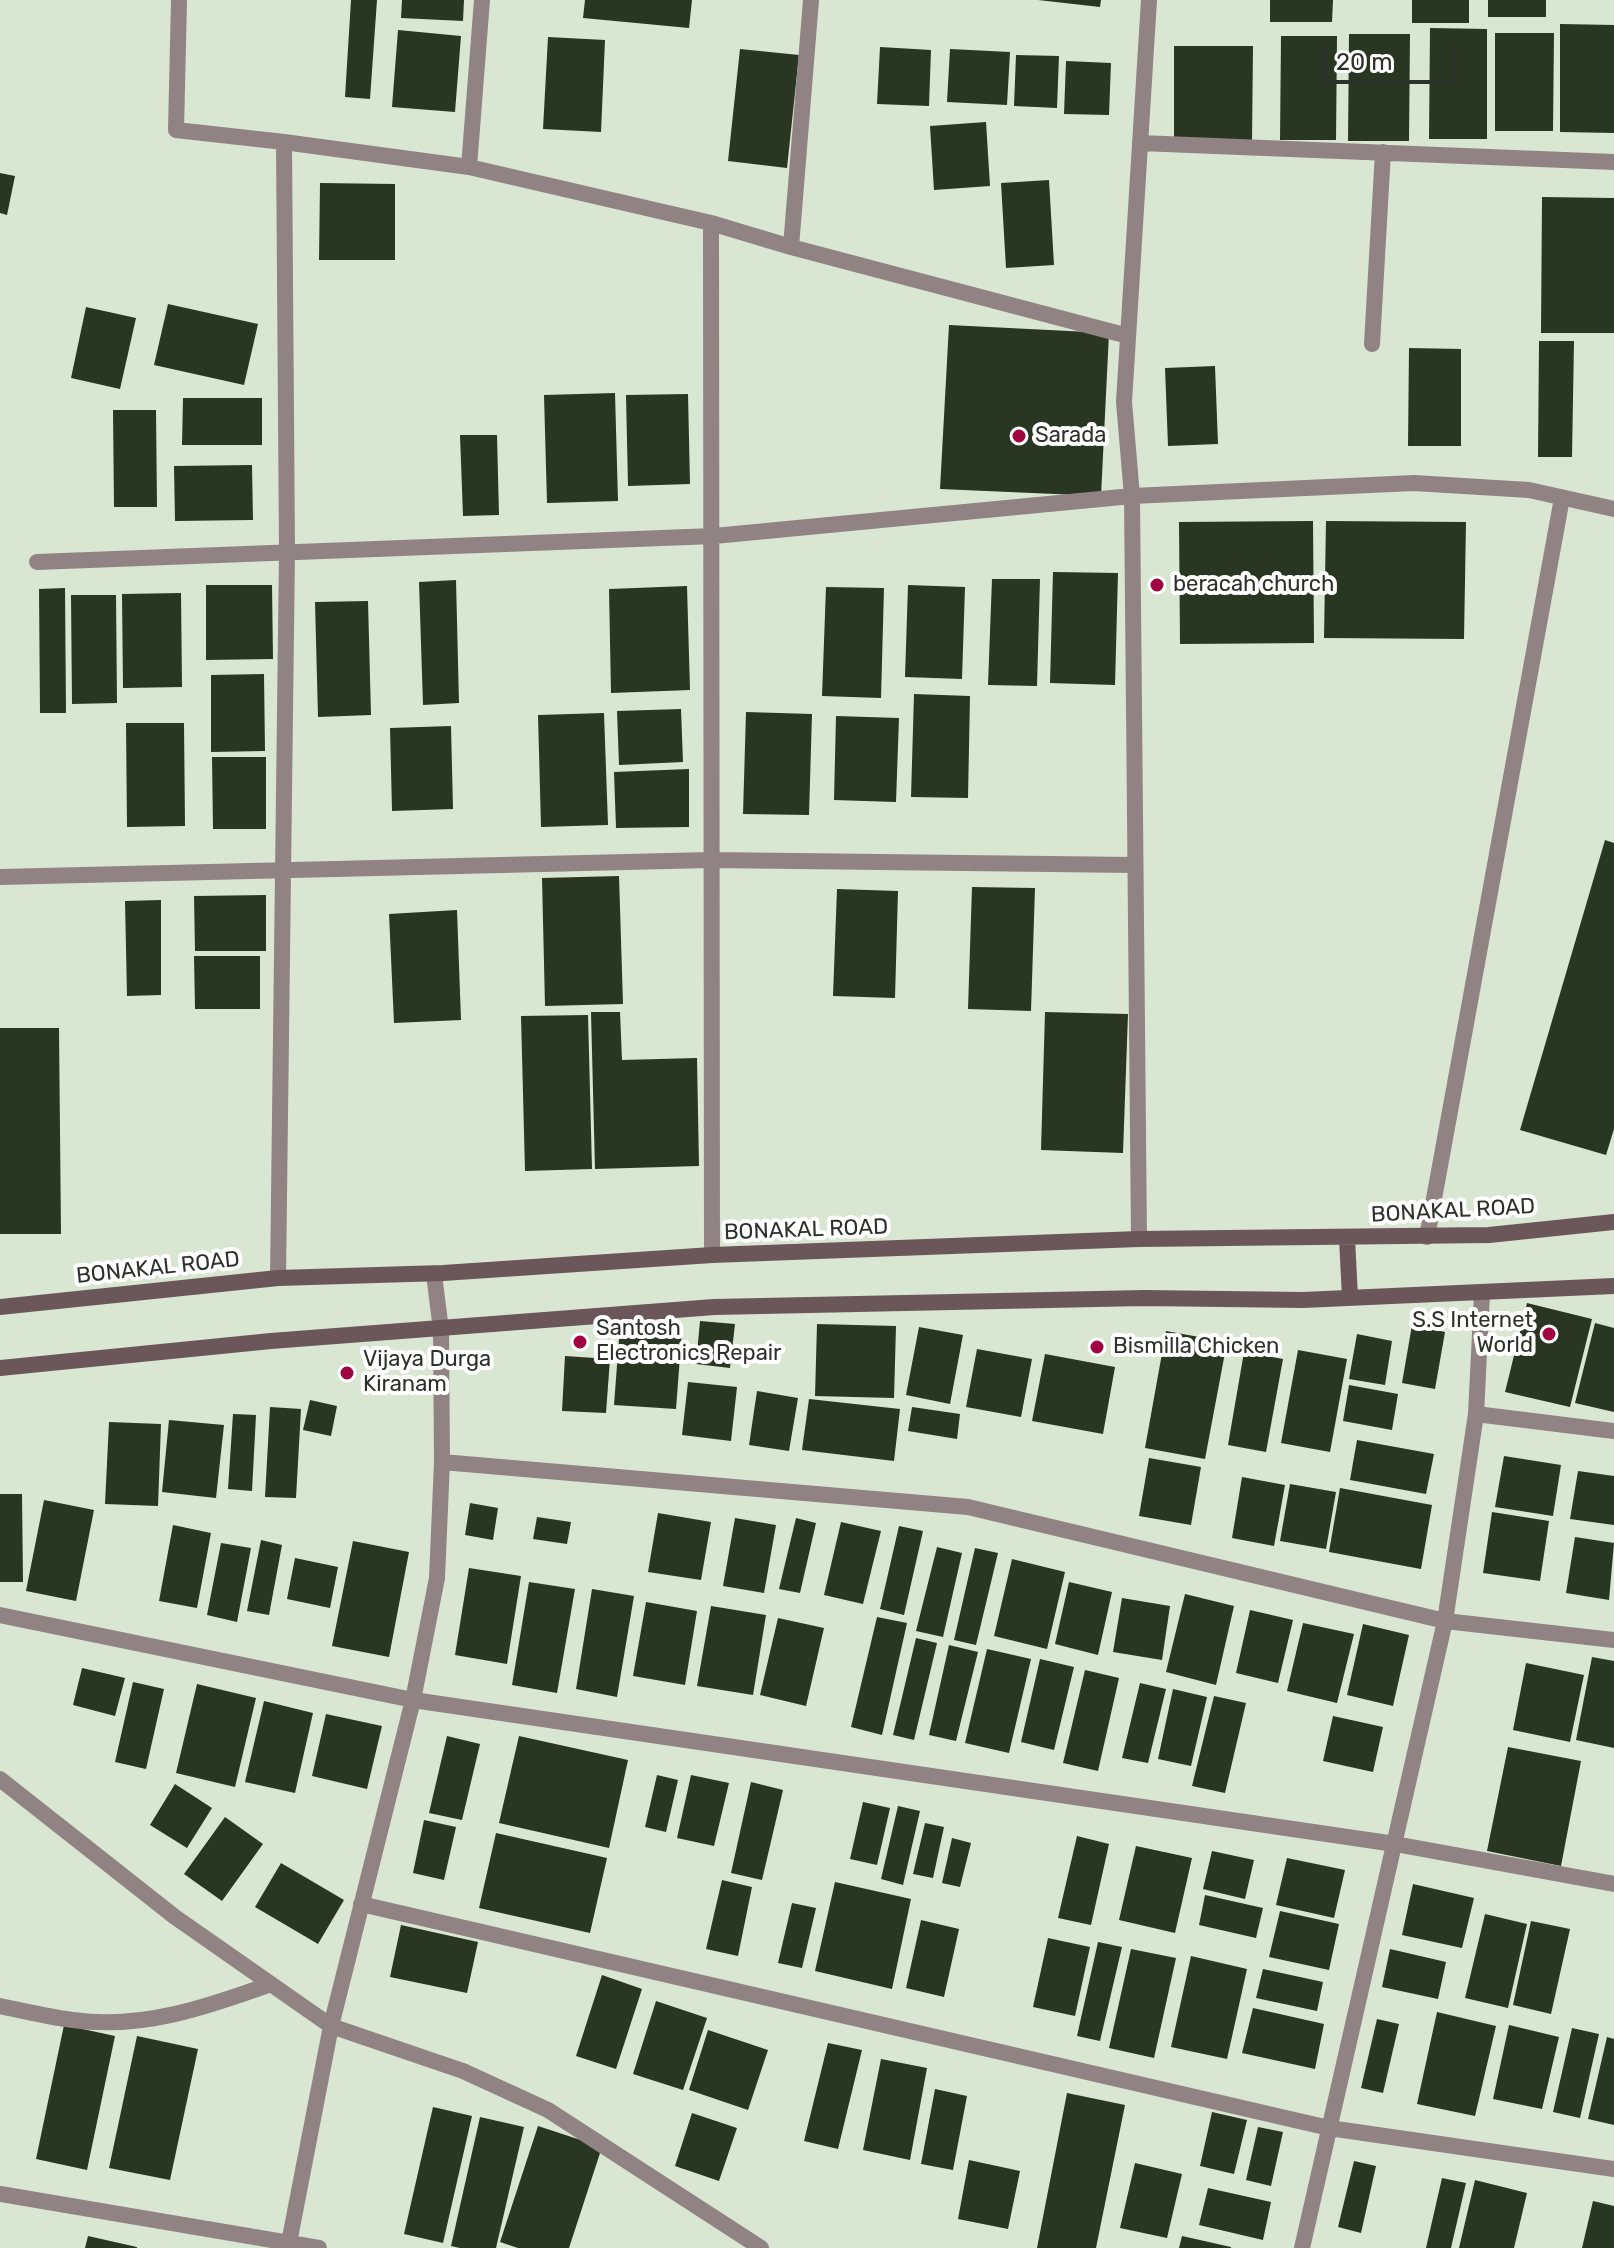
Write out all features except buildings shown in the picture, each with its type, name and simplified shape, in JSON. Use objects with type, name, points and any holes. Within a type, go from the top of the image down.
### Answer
[{"type":"main road","name":"BONAKAL ROAD","points":[[0,1307],[278,1278],[434,1274],[712,1255],[1139,1239],[1489,1235],[1614,1222]]},
{"type":"main road","points":[[1347,1238],[1350,1298]]},
{"type":"main road","points":[[0,1368],[271,1341],[714,1307],[1144,1298],[1350,1298],[1614,1286]]},
{"type":"street","points":[[179,0],[176,130],[469,167],[711,223],[1128,336]]},
{"type":"street","points":[[469,167],[482,0]]},
{"type":"street","points":[[791,247],[811,0]]},
{"type":"street","points":[[1139,1239],[1132,496],[1124,402],[1149,0]]},
{"type":"street","points":[[278,1278],[287,551],[284,142]]},
{"type":"street","points":[[1140,143],[1614,162]]},
{"type":"street","points":[[1372,344],[1383,152]]},
{"type":"street","points":[[711,223],[714,536],[710,860],[712,1255]]},
{"type":"street","points":[[37,562],[714,536],[1132,496],[1414,483],[1529,490],[1614,509]]},
{"type":"street","points":[[1427,1237],[1562,498]]},
{"type":"street","points":[[0,877],[710,860],[1134,865]]},
{"type":"street","points":[[289,2244],[331,2026],[413,1700],[437,1578],[442,1462],[441,1330],[434,1274]]},
{"type":"street","points":[[1302,2248],[1445,1621],[1476,1414],[1482,1294]]},
{"type":"street","points":[[1476,1414],[1614,1431]]},
{"type":"street","points":[[442,1462],[968,1507],[1445,1621],[1614,1640]]},
{"type":"street","points":[[0,1615],[413,1700],[1395,1844],[1614,1884]]},
{"type":"street","points":[[0,1779],[175,1917],[331,2026],[463,2071],[548,2110],[761,2248]]},
{"type":"street","points":[[361,1904],[1329,2128],[1614,2169]]},
{"type":"street","points":[[0,2006],[75,2021],[136,2021],[194,2011],[271,1984]]},
{"type":"street","points":[[0,2194],[319,2248]]},
{"type":"place","name":"Sarada","points":[[1019,436]]},
{"type":"place","name":"beracah church","points":[[1157,585]]},
{"type":"place","name":"S.S Internet World","points":[[1549,1334]]},
{"type":"place","name":"Santosh Electronics Repair","points":[[580,1342]]},
{"type":"place","name":"Bismilla Chicken","points":[[1097,1347]]},
{"type":"place","name":"Vijaya Durga Kiranam","points":[[347,1373]]}]
